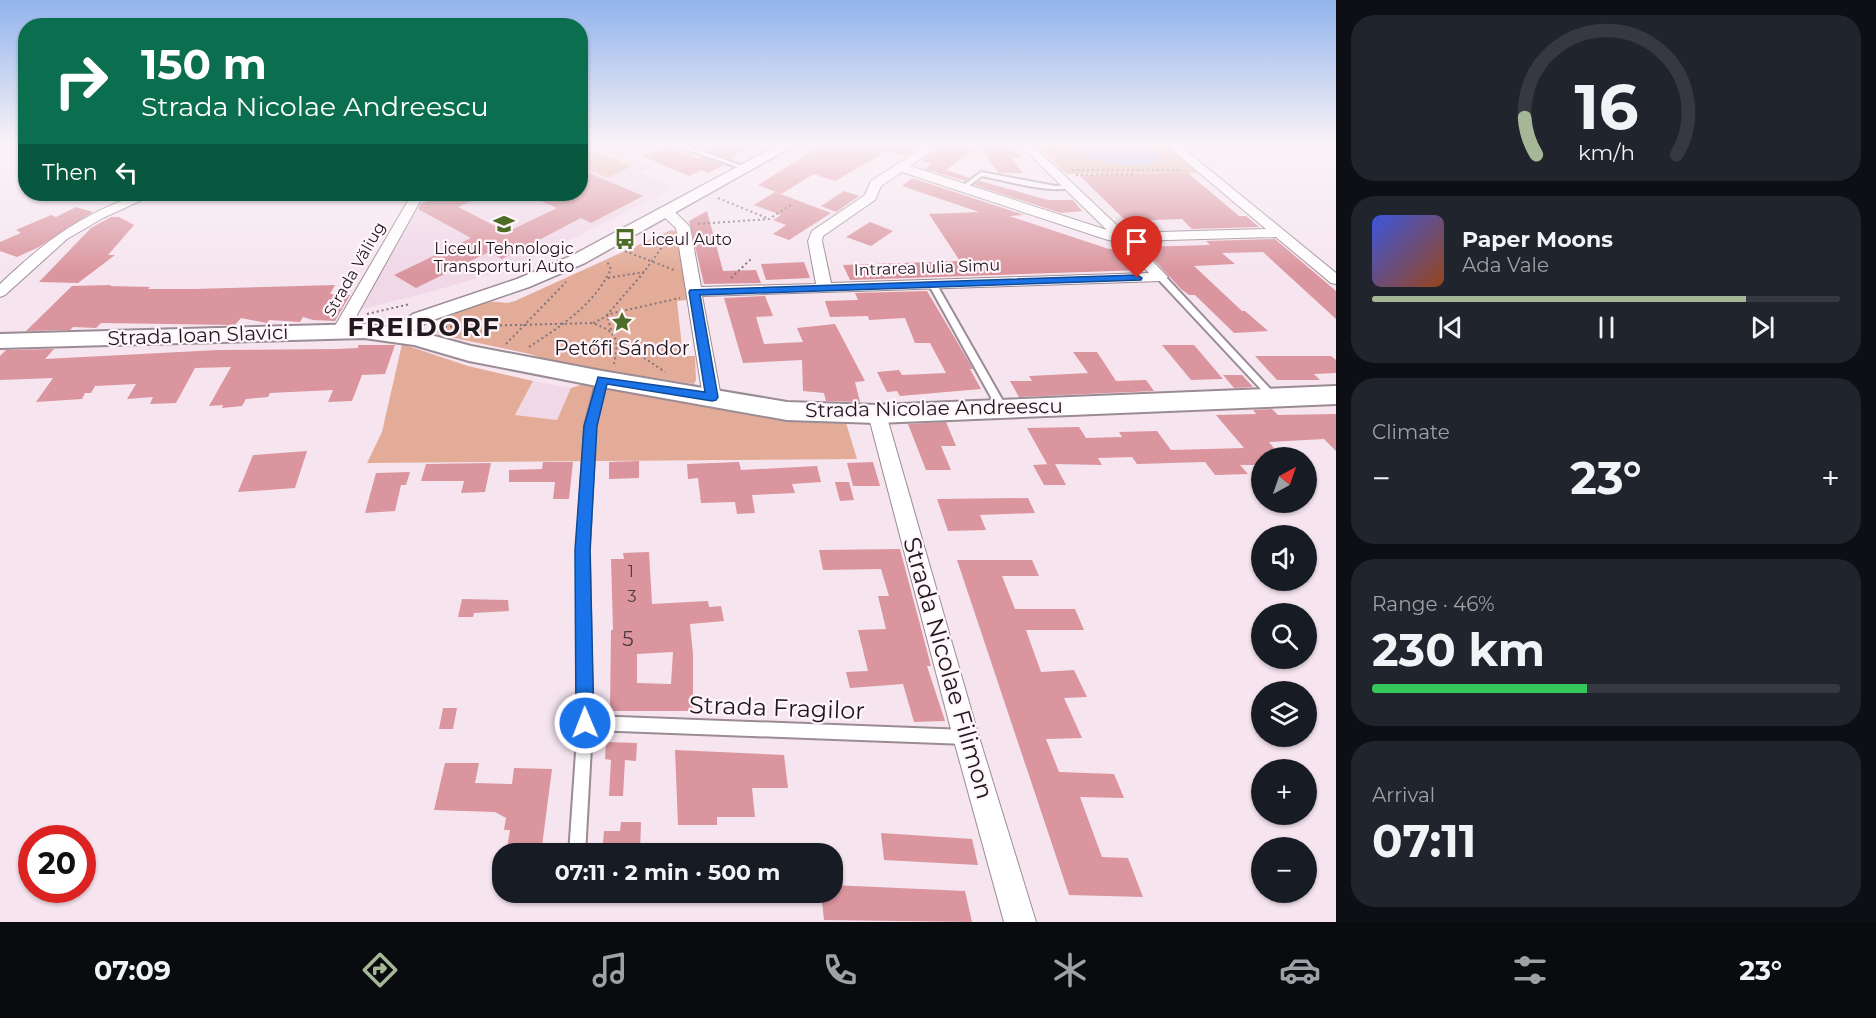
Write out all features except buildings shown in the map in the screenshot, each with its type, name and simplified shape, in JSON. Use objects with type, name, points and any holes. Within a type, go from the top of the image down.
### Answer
[{"type":"main road","name":"Strada Ioan Slavici","points":[[0,341],[343,324],[396,334]]},
{"type":"main road","name":"Strada Nicolae Andreescu","points":[[396,334],[499,360],[607,377],[787,411],[878,414],[1336,395]]},
{"type":"street","points":[[396,334],[420,318],[555,270],[710,187]]},
{"type":"street","points":[[825,289],[815,241],[817,234],[832,221],[866,201],[874,187]]},
{"type":"street","points":[[960,187],[1105,235],[1123,237],[1279,233]]},
{"type":"street","points":[[1068,187],[1123,237],[1161,277]]},
{"type":"street","points":[[1224,187],[1336,280]]},
{"type":"street","points":[[0,292],[52,244],[104,213],[132,201]]},
{"type":"street","name":"Strada Văliug","points":[[343,324],[414,201]]},
{"type":"street","points":[[666,211],[681,224],[690,269],[690,295],[712,397]]},
{"type":"street","name":"Intrarea Iulia Simu","points":[[690,295],[1161,277]]},
{"type":"street","name":"Strada Nicolae Filimon","points":[[878,414],[966,737],[1020,922]]},
{"type":"lane","points":[[1050,187],[1068,187]]},
{"type":"lane","points":[[1161,277],[1274,398]]},
{"type":"lane","points":[[933,285],[1002,408]]},
{"type":"lane","points":[[578,843],[585,723],[583,550],[590,426],[607,377]]},
{"type":"lane","name":"Strada Fragilor","points":[[585,723],[966,737]]},
{"type":"path","points":[[701,192],[769,219]]},
{"type":"path","points":[[607,315],[681,224],[769,219],[791,205]]},
{"type":"path","points":[[739,221],[741,228]]},
{"type":"path","points":[[632,246],[623,250],[676,270],[690,269]]},
{"type":"path","points":[[529,348],[564,323],[606,283],[611,269],[605,259],[614,254]]},
{"type":"path","points":[[608,278],[644,272]]},
{"type":"path","points":[[501,350],[521,326],[567,281]]},
{"type":"path","points":[[593,323],[607,315],[690,295]]},
{"type":"path","points":[[343,324],[420,302]]},
{"type":"path","points":[[607,315],[612,331],[619,341],[669,375]]},
{"type":"path","points":[[440,327],[593,323],[612,331]]},
{"type":"path","points":[[607,377],[619,341]]},
{"type":"shaded area","name":"Liceul Tehnologic Transporturi Auto","points":[[588,187],[676,187],[540,255],[490,274],[434,291],[358,310],[419,201],[588,201]]},
{"type":"shaded area","points":[[671,230],[678,232],[687,300],[677,301],[683,356],[695,356],[696,380],[694,384],[553,362],[530,354],[440,335],[435,331],[436,325],[462,310],[491,302],[515,301]]},
{"type":"shaded area","points":[[402,344],[468,366],[533,381],[515,415],[557,420],[571,388],[589,382],[749,414],[846,423],[857,459],[367,463],[382,432]]},
{"type":"shaded area","points":[[533,381],[571,388],[557,420],[515,415]]},
{"type":"place","name":"Liceul Tehnologic Transporturi Auto","points":[[504,224]]},
{"type":"place","name":"Liceul Auto","points":[[625,239]]},
{"type":"place","name":"Petőfi Sándor","points":[[622,322]]},
{"type":"district","name":"FREIDORF","points":[[424,327]]},
{"type":"route","points":[[585,723],[583,550],[590,426],[602,379],[712,397],[694,292],[1137,278]]}]
